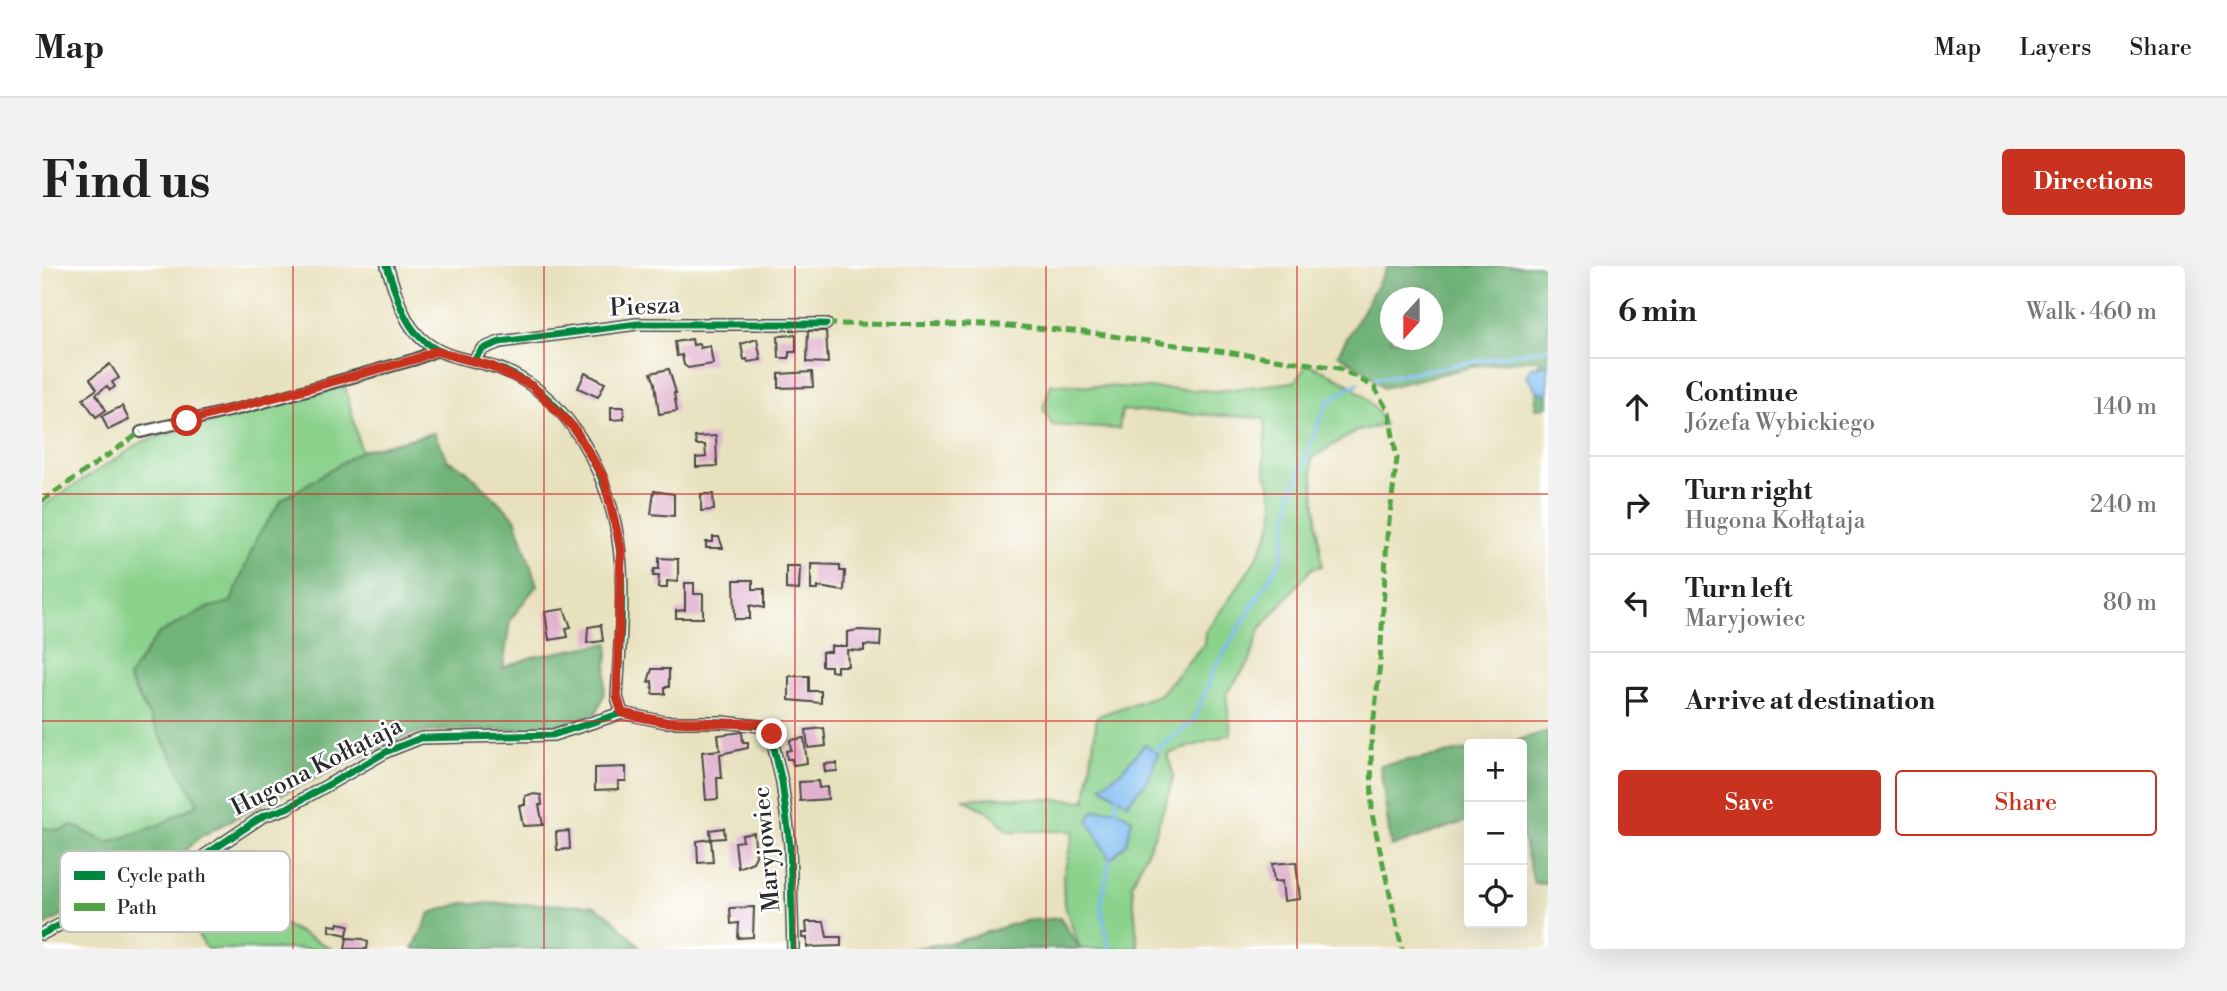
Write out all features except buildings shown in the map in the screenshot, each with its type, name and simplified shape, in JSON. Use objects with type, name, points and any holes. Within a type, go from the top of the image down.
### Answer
[{"type":"street","points":[[387,266],[405,318],[416,335],[435,351],[511,373],[532,386],[556,406],[574,428],[604,478],[621,549],[617,696],[622,713]]},
{"type":"street","name":"Piesza","points":[[474,361],[482,349],[500,342],[637,324],[826,324]]},
{"type":"street","points":[[141,432],[246,407],[416,359],[435,351]]},
{"type":"street","name":"Hugona Kołłątaja","points":[[211,851],[263,816],[287,808],[388,751],[421,738],[554,735],[622,713]]},
{"type":"street","name":"Maryjowiec","points":[[622,713],[665,722],[722,722],[769,727],[782,782],[790,845],[793,949]]},
{"type":"street","name":"Hugona Kołłątaja","points":[[42,934],[60,925]]},
{"type":"green space","points":[[1388,266],[1548,266],[1548,406],[1535,409],[1539,359],[1479,365],[1383,388],[1367,372],[1338,354]]},
{"type":"green space","points":[[1308,364],[1343,381],[1362,394],[1385,425],[1357,431],[1311,458],[1322,566],[1312,568],[1260,629],[1250,661],[1226,694],[1231,734],[1167,754],[1174,776],[1155,834],[1132,884],[1138,949],[1080,949],[1064,904],[1063,877],[1074,831],[1010,831],[987,811],[964,799],[997,797],[1086,801],[1097,716],[1159,695],[1204,644],[1205,632],[1258,556],[1272,523],[1274,508],[1264,461],[1264,418],[1122,410],[1119,429],[1052,425],[1043,409],[1051,384],[1217,391],[1294,382]]},
{"type":"green space","points":[[345,386],[361,451],[282,500],[231,602],[204,609],[128,678],[198,804],[159,825],[108,843],[72,825],[61,830],[42,828],[42,506],[144,441]]},
{"type":"green space","points":[[434,433],[448,461],[465,469],[515,518],[537,585],[510,620],[503,668],[532,657],[609,643],[604,694],[597,712],[574,722],[551,727],[454,730],[406,736],[265,802],[201,836],[186,851],[60,851],[60,917],[42,927],[42,828],[61,830],[72,825],[108,843],[159,825],[198,804],[128,678],[158,634],[204,609],[231,602],[257,537],[282,500],[361,451]]},
{"type":"green space","points":[[1548,731],[1548,884],[1534,883],[1527,854],[1527,739],[1522,739]]},
{"type":"green space","points":[[1464,751],[1464,822],[1391,847],[1380,765]]},
{"type":"green space","points":[[463,903],[593,905],[610,916],[639,945],[637,949],[413,949],[430,913]]},
{"type":"green space","points":[[1060,918],[1080,949],[907,949],[955,942],[1023,921]]},
{"type":"green space","points":[[290,928],[332,949],[207,949],[196,932],[290,932]]},
{"type":"water","points":[[1548,365],[1548,394],[1537,391],[1526,376],[1531,367]]},
{"type":"water","points":[[1145,744],[1158,754],[1147,781],[1127,803],[1101,786],[1122,770]]},
{"type":"water","points":[[1116,809],[1132,819],[1127,843],[1110,860],[1088,820],[1094,811]]},
{"type":"waterway","points":[[1376,379],[1548,348]]},
{"type":"waterway","points":[[1154,751],[1193,722],[1214,669],[1282,558],[1292,493],[1327,402],[1358,383]]},
{"type":"waterway","points":[[1116,809],[1117,797]]},
{"type":"waterway","points":[[1109,949],[1101,905],[1110,860]]},
{"type":"marked path","points":[[826,324],[998,325],[1084,332],[1339,368],[1374,387],[1389,413],[1397,459],[1387,537],[1380,663],[1371,746],[1372,814],[1402,949]]},
{"type":"marked path","points":[[42,501],[141,432]]},
{"type":"cycle path","points":[[387,266],[402,310],[417,334],[440,351],[499,368],[533,386],[567,419],[598,471],[610,502],[621,564],[617,697],[622,713]]},
{"type":"cycle path","points":[[473,361],[482,349],[500,342],[637,324],[826,324]]},
{"type":"cycle path","points":[[622,713],[665,722],[722,722],[769,727],[782,782],[790,845],[793,949]]},
{"type":"cycle path","points":[[211,851],[263,816],[287,808],[388,751],[421,738],[553,735],[622,713]]},
{"type":"cycle path","points":[[42,934],[60,925]]},
{"type":"route","points":[[187,421],[246,407],[416,359],[435,351],[511,373],[556,406],[574,428],[604,478],[621,549],[617,696],[622,713],[665,722],[759,724],[769,727],[772,734]]}]
